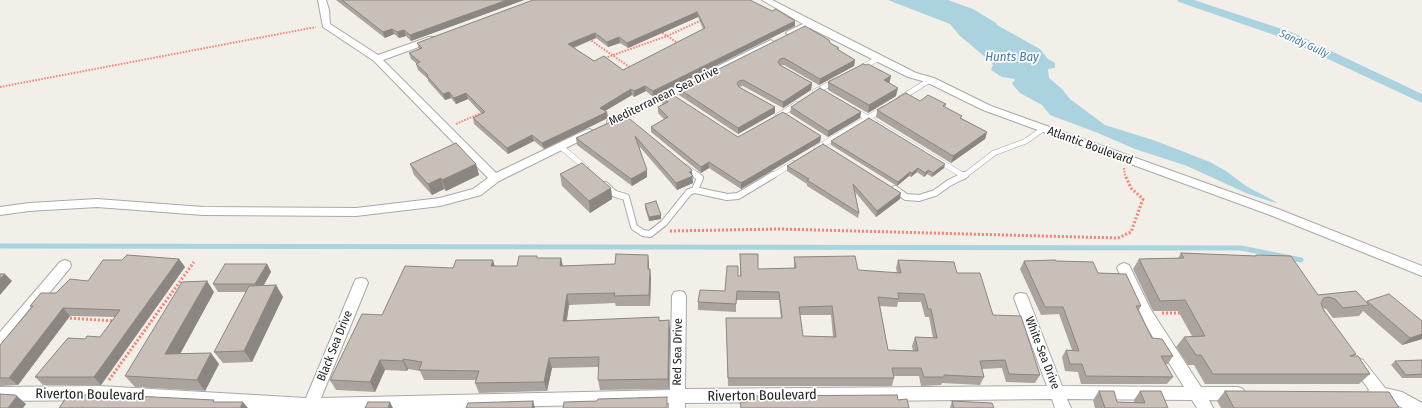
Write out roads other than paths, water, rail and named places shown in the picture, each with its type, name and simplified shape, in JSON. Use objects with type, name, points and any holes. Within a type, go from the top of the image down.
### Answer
[{"type":"street","points":[[322,0],[325,10],[326,25],[377,59],[495,178]]},
{"type":"street","name":"Atlantic Boulevard","points":[[766,0],[810,24],[912,75],[930,80],[988,108],[1274,212],[1422,271]]},
{"type":"street","name":"Mediterranean Sea Drive","points":[[0,211],[29,207],[97,203],[203,211],[356,212],[440,202],[477,192],[495,178],[600,127],[628,118],[810,24]]},
{"type":"street","points":[[377,59],[438,36]]},
{"type":"street","points":[[0,342],[65,265]]},
{"type":"street","points":[[1124,268],[1145,313],[1205,408]]},
{"type":"street","name":"Black Sea Drive","points":[[310,407],[361,283]]},
{"type":"street","name":"Red Sea Drive","points":[[678,402],[679,296]]},
{"type":"street","name":"White Sea Drive","points":[[1021,298],[1063,408]]},
{"type":"street","points":[[1348,351],[1380,393]]},
{"type":"street","name":"Riverton Boulevard","points":[[0,394],[100,393],[310,407],[678,402],[1058,392],[1253,394]]},
{"type":"street","points":[[1364,393],[1380,393],[1396,397],[1417,408]]},
{"type":"lane","points":[[858,69],[879,58]]},
{"type":"lane","points":[[812,94],[838,80]]},
{"type":"lane","points":[[893,102],[930,80]]},
{"type":"lane","points":[[811,86],[824,94]]},
{"type":"lane","points":[[770,120],[800,102]]},
{"type":"lane","points":[[810,153],[827,145],[887,106]]},
{"type":"lane","points":[[850,107],[964,176]]},
{"type":"lane","points":[[777,110],[790,117]]},
{"type":"lane","points":[[890,187],[906,197],[919,198],[935,193],[949,183],[964,176],[994,154],[1026,141],[1043,129]]},
{"type":"lane","points":[[822,138],[827,145]]},
{"type":"lane","points":[[561,147],[591,173]]},
{"type":"lane","points":[[679,161],[700,178],[695,190]]},
{"type":"lane","points":[[597,178],[615,194],[626,198],[634,227],[643,233],[650,234],[664,223],[688,192],[695,190],[727,197],[738,196],[797,161]]},
{"type":"water","name":"Hunts Bay","points":[[888,0],[948,0],[973,9],[997,25],[1040,49],[1048,59],[1055,63],[1055,68],[1048,69],[1049,78],[1062,89],[1070,99],[1105,125],[1156,141],[1210,162],[1226,171],[1246,186],[1278,203],[1246,193],[1187,166],[1135,149],[1050,115],[1042,105],[1020,93],[1012,83],[1015,80],[1014,79],[1002,77],[991,70],[993,65],[991,62],[959,35],[950,24]]},
{"type":"waterway","name":"Sandy Gully","points":[[1183,0],[1287,35],[1422,99]]},
{"type":"waterway","points":[[0,246],[1241,248],[1301,260]]}]
